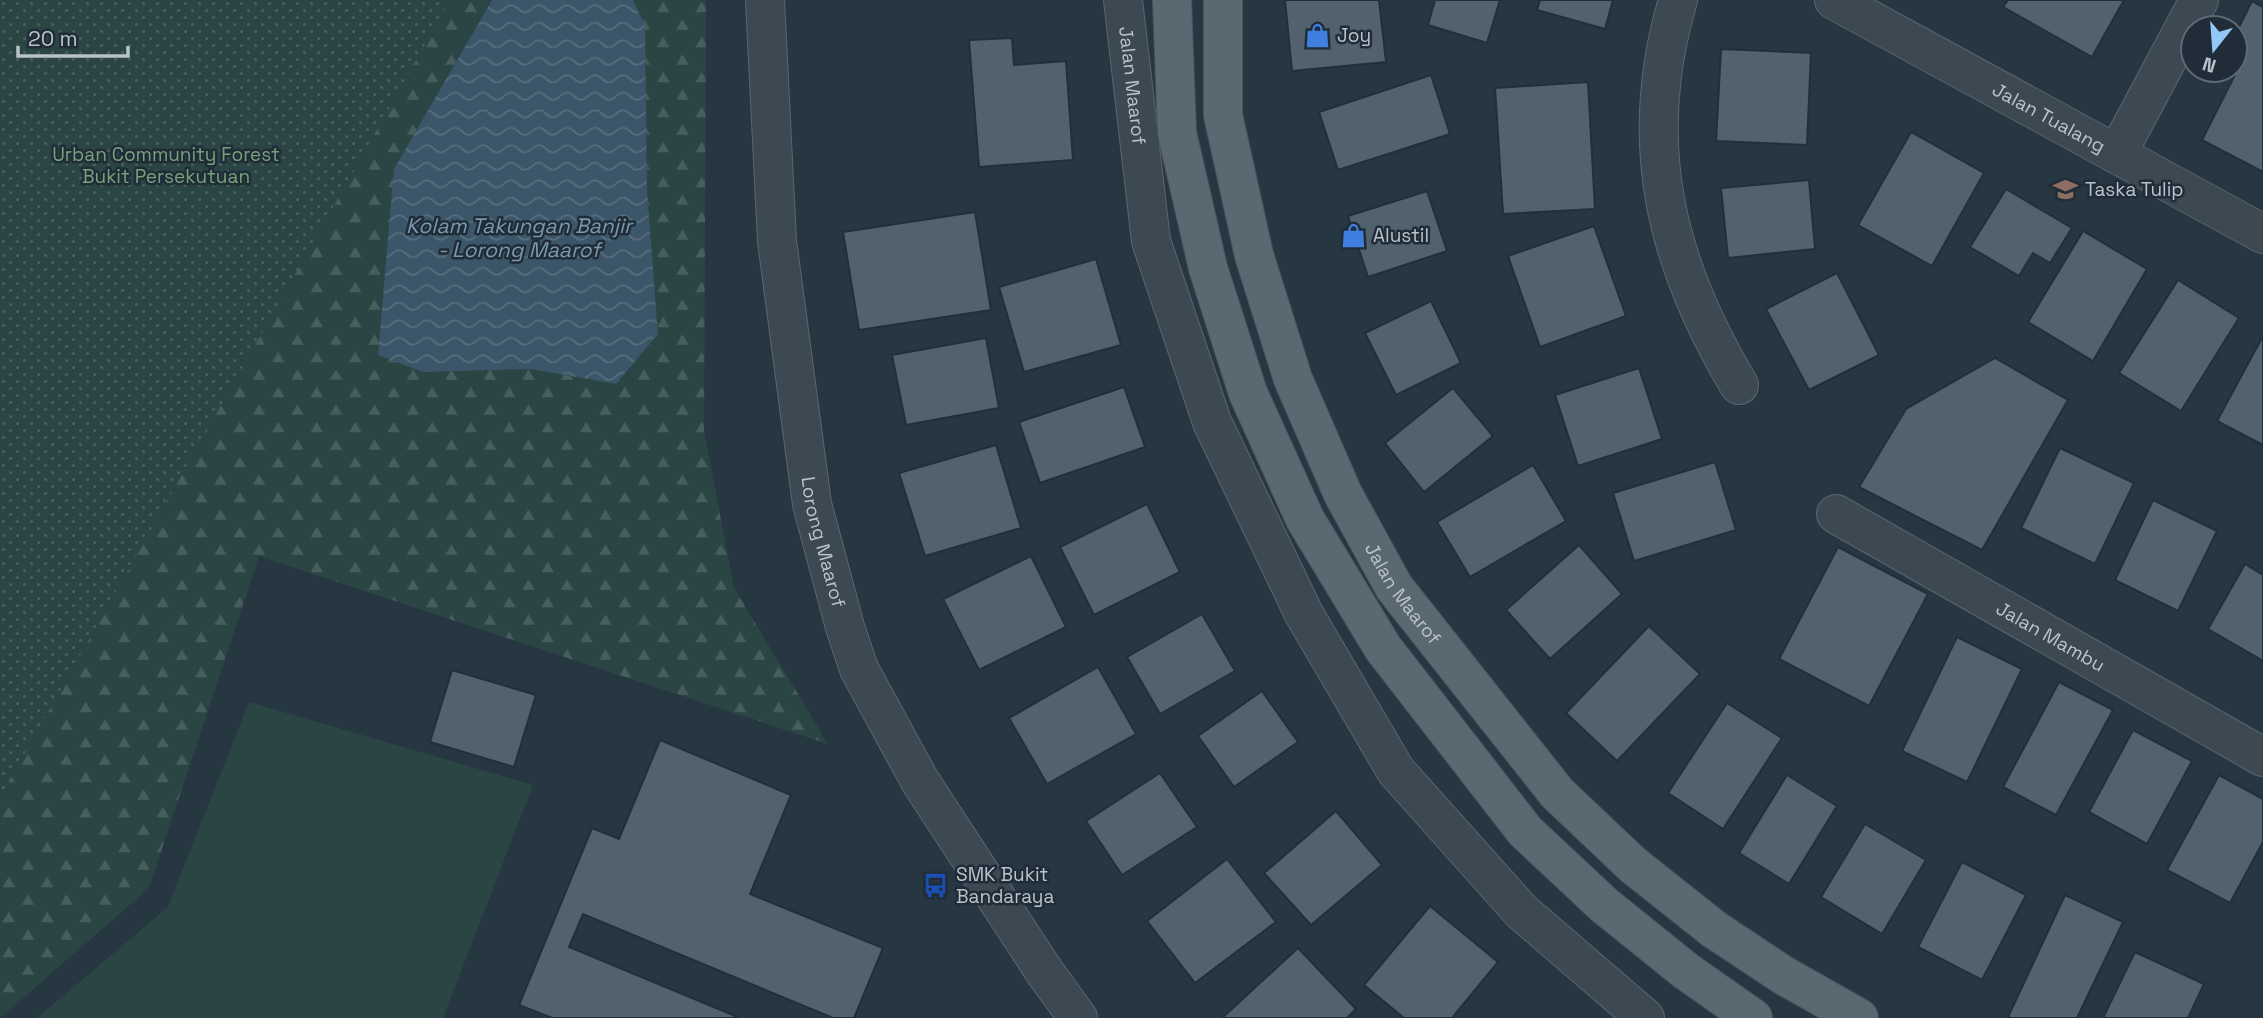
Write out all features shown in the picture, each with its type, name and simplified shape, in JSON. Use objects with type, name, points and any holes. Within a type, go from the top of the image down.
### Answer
[{"type":"main road","name":"Jalan Maarof","points":[[1172,0],[1177,133],[1208,268],[1248,393],[1306,519],[1383,648],[1525,831],[1604,905],[1686,971],[1753,1018]]},
{"type":"main road","name":"Jalan Maarof","points":[[1223,0],[1223,115],[1254,255],[1293,379],[1343,494],[1394,587],[1557,793],[1633,865],[1714,930],[1783,975],[1859,1018]]},
{"type":"street","name":"Lorong Maarof","points":[[765,0],[777,241],[812,504],[845,628],[859,669],[920,781],[1044,971],[1078,1018]]},
{"type":"street","name":"Jalan Maarof","points":[[1123,0],[1151,241],[1212,422],[1304,614],[1396,771],[1521,911],[1645,1018]]},
{"type":"street","points":[[1678,0],[1669,30],[1661,83],[1659,136],[1663,188],[1673,240],[1689,291],[1711,339],[1739,385]]},
{"type":"street","name":"Jalan Tualang","points":[[1834,0],[2263,234]]},
{"type":"street","points":[[2117,154],[2199,0]]},
{"type":"street","name":"Jalan Mambu","points":[[1836,514],[2263,757]]},
{"type":"green space","points":[[0,0],[492,0],[394,169],[423,372],[531,369],[616,384],[658,334],[647,191],[645,26],[633,0],[706,0],[704,431],[734,588],[828,744],[259,556],[149,888],[0,1018]]},
{"type":"green space","name":"Urban Community Forest Bukit Persekutuan","points":[[0,0],[450,0],[0,797]]},
{"type":"green space","points":[[249,702],[533,785],[443,1018],[37,1018],[168,907]]},
{"type":"water","name":"Kolam Takungan Banjir - Lorong Maarof","points":[[492,0],[633,0],[645,26],[647,191],[658,334],[616,384],[531,369],[423,372],[378,355],[394,169]]},
{"type":"building","points":[[1285,0],[1379,0],[1386,62],[1292,71]]},
{"type":"building","points":[[1435,0],[1500,0],[1487,43],[1428,25]]},
{"type":"building","points":[[1540,0],[1613,0],[1605,29],[1537,10]]},
{"type":"building","points":[[2008,0],[2124,0],[2092,57],[2003,7]]},
{"type":"building","points":[[2252,1],[2263,7],[2263,172],[2202,140],[2230,84],[2249,84],[2249,14],[2246,14]]},
{"type":"building","points":[[1012,38],[1014,65],[1066,61],[1073,160],[979,167],[969,40]]},
{"type":"building","points":[[1721,49],[1811,53],[1807,145],[1716,141]]},
{"type":"building","points":[[1431,75],[1450,134],[1338,170],[1319,112]]},
{"type":"building","points":[[1588,82],[1595,209],[1503,214],[1495,88]]},
{"type":"building","points":[[1911,132],[1984,173],[1932,266],[1858,225]]},
{"type":"building","points":[[1809,180],[1815,249],[1728,258],[1721,188]]},
{"type":"building","points":[[2006,189],[2072,228],[2050,263],[2033,253],[2019,276],[1970,247]]},
{"type":"building","points":[[1427,191],[1447,251],[1368,277],[1348,216]]},
{"type":"building","points":[[975,212],[991,310],[859,330],[843,232]]},
{"type":"building","points":[[1594,226],[1626,316],[1540,347],[1508,256]]},
{"type":"building","points":[[2083,231],[2147,269],[2093,361],[2028,322]]},
{"type":"building","points":[[1096,259],[1121,345],[1024,372],[999,287]]},
{"type":"building","points":[[1837,273],[1879,355],[1809,390],[1766,309]]},
{"type":"building","points":[[2178,280],[2239,318],[2181,411],[2119,373]]},
{"type":"building","points":[[1431,301],[1461,363],[1396,395],[1365,333]]},
{"type":"building","points":[[2263,336],[2263,445],[2217,421]]},
{"type":"building","points":[[986,338],[999,408],[906,425],[892,355]]},
{"type":"building","points":[[1995,358],[2068,400],[1982,550],[1859,487],[1906,409]]},
{"type":"building","points":[[1639,368],[1662,439],[1578,466],[1555,395]]},
{"type":"building","points":[[1124,387],[1145,447],[1040,483],[1019,422]]},
{"type":"building","points":[[1453,388],[1493,436],[1424,492],[1385,443]]},
{"type":"building","points":[[996,445],[1021,528],[925,556],[899,473]]},
{"type":"building","points":[[2060,448],[2134,483],[2095,564],[2021,528]]},
{"type":"building","points":[[1715,462],[1736,530],[1634,561],[1613,493]]},
{"type":"building","points":[[1533,465],[1566,521],[1470,577],[1437,522]]},
{"type":"building","points":[[2153,500],[2217,531],[2178,611],[2115,580]]},
{"type":"building","points":[[1147,504],[1180,572],[1094,615],[1060,547]]},
{"type":"building","points":[[1579,545],[1622,594],[1550,659],[1506,610]]},
{"type":"building","points":[[1838,547],[1928,594],[1869,706],[1779,659]]},
{"type":"building","points":[[1031,556],[1066,627],[979,670],[943,599]]},
{"type":"building","points":[[2245,564],[2263,575],[2263,661],[2208,629]]},
{"type":"building","points":[[1202,614],[1235,671],[1160,714],[1127,657]]},
{"type":"building","points":[[1649,626],[1700,674],[1617,761],[1566,713]]},
{"type":"building","points":[[1957,637],[2022,669],[1967,782],[1902,751]]},
{"type":"building","points":[[1098,667],[1136,734],[1047,784],[1009,718]]},
{"type":"building","points":[[452,670],[536,695],[514,767],[430,742]]},
{"type":"building","points":[[2059,682],[2113,710],[2056,815],[2003,787]]},
{"type":"building","points":[[1262,691],[1298,742],[1234,787],[1198,736]]},
{"type":"building","points":[[1727,703],[1782,738],[1723,829],[1668,793]]},
{"type":"building","points":[[2133,730],[2192,761],[2147,844],[2089,812]]},
{"type":"building","points":[[660,740],[791,795],[750,894],[883,948],[854,1018],[833,1018],[583,914],[569,947],[740,1018],[552,1018],[519,1005],[592,828],[619,839]]},
{"type":"building","points":[[1160,773],[1197,827],[1122,875],[1086,821]]},
{"type":"building","points":[[1787,775],[1837,806],[1789,884],[1739,853]]},
{"type":"building","points":[[2219,775],[2263,799],[2263,842],[2230,903],[2167,870]]},
{"type":"building","points":[[1336,811],[1382,865],[1311,925],[1264,873]]},
{"type":"building","points":[[1865,824],[1926,860],[1882,934],[1821,897]]},
{"type":"building","points":[[1227,859],[1276,922],[1195,983],[1147,921]]},
{"type":"building","points":[[1962,862],[2026,895],[1982,980],[1918,947]]},
{"type":"building","points":[[2065,895],[2123,922],[2077,1018],[2008,1017]]},
{"type":"building","points":[[1430,906],[1498,962],[1452,1018],[1404,1018],[1364,985]]},
{"type":"building","points":[[1298,948],[1356,1009],[1347,1018],[1222,1018]]},
{"type":"building","points":[[2135,952],[2204,984],[2188,1018],[2103,1018]]},
{"type":"place","name":"Joy","points":[[1317,35]]},
{"type":"place","name":"Taska Tulip","points":[[2065,189]]},
{"type":"place","name":"Alustil","points":[[1353,235]]},
{"type":"place","name":"SMK Bukit Bandaraya","points":[[936,885]]}]
